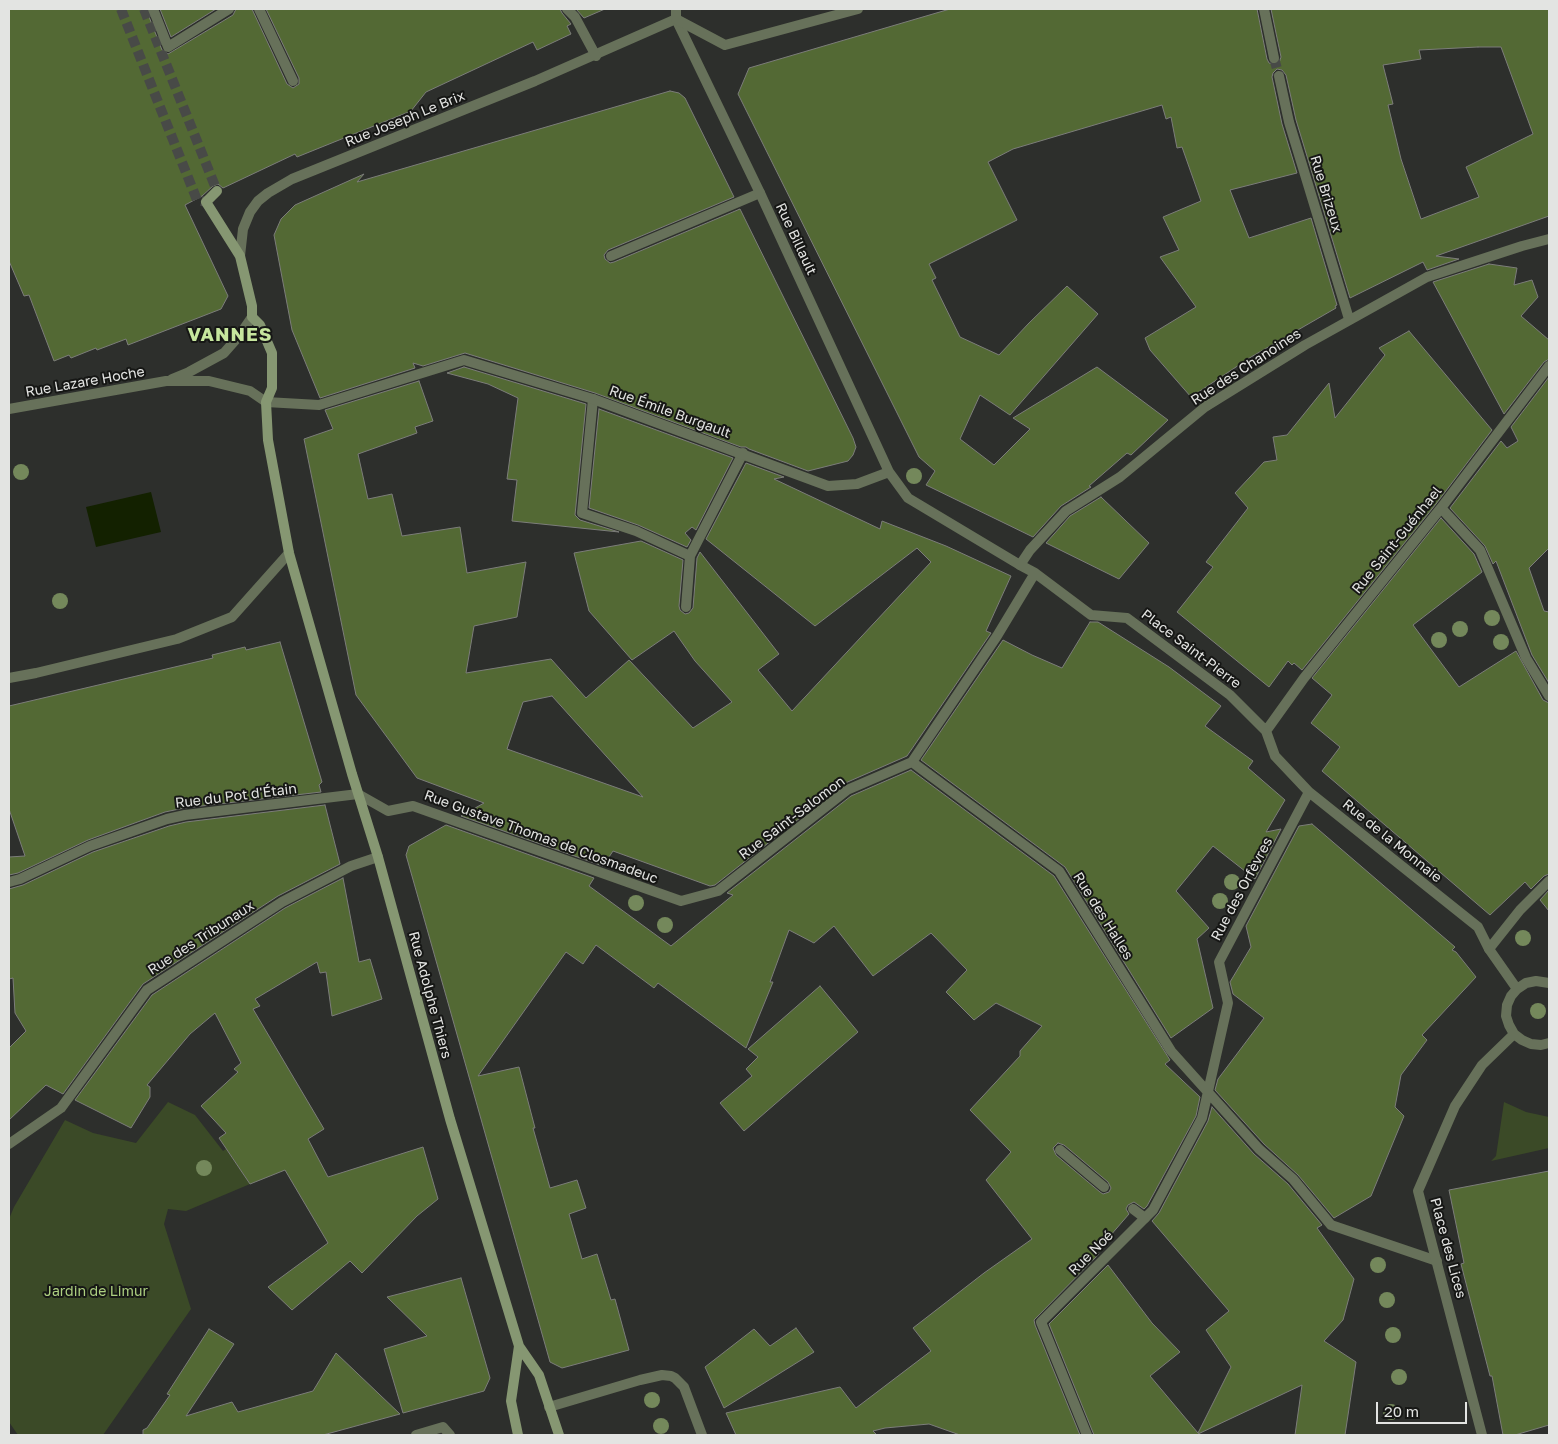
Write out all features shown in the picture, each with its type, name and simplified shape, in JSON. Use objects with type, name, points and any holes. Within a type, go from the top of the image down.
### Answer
[{"type":"main road","points":[[217,191],[206,202],[240,256]]},
{"type":"main road","name":"Rue Joseph Le Brix","points":[[240,256],[252,306],[252,317]]},
{"type":"main road","points":[[252,317],[260,325],[272,353],[272,388],[266,402]]},
{"type":"main road","name":"Rue Adolphe Thiers","points":[[266,402],[268,440],[289,553],[378,857],[450,1119],[518,1346],[538,1375],[559,1435]]},
{"type":"main road","name":"Rue Adolphe Thiers","points":[[516,1434],[511,1401],[518,1346]]},
{"type":"street","points":[[153,9],[168,47],[230,9]]},
{"type":"street","points":[[258,9],[293,81]]},
{"type":"street","points":[[567,9],[575,17],[596,56]]},
{"type":"street","points":[[676,14],[725,45],[858,9]]},
{"type":"street","points":[[1264,9],[1274,58]]},
{"type":"street","name":"Rue Joseph Le Brix","points":[[240,256],[243,229],[250,212],[258,201],[268,193],[292,179],[596,56],[676,14]]},
{"type":"street","name":"Rue Billault","points":[[676,14],[889,472]]},
{"type":"street","name":"Rue Brizeux","points":[[1279,76],[1292,131],[1349,320]]},
{"type":"street","points":[[611,256],[760,193]]},
{"type":"street","name":"Rue des Chanoines","points":[[1020,565],[1030,550],[1066,511],[1120,477],[1205,407],[1305,345],[1427,277],[1549,239]]},
{"type":"street","name":"Rue Lazare Hoche","points":[[166,381],[189,372],[224,354],[252,317]]},
{"type":"street","name":"Rue Émile Burgault","points":[[266,402],[319,405],[464,360],[593,399],[828,486],[858,484],[889,472]]},
{"type":"street","name":"Rue Saint-Guénhael","points":[[1266,731],[1304,678],[1441,508],[1549,366]]},
{"type":"street","name":"Rue Lazare Hoche","points":[[9,409],[166,381],[209,381],[250,391],[266,402]]},
{"type":"street","points":[[593,399],[582,513],[636,530],[690,556]]},
{"type":"street","points":[[686,607],[690,556],[743,453]]},
{"type":"street","points":[[889,472],[908,498],[1035,573],[998,636],[912,762]]},
{"type":"street","points":[[1441,508],[1480,550],[1526,658],[1549,696]]},
{"type":"street","points":[[9,678],[177,638],[232,617],[289,553]]},
{"type":"street","name":"Place Saint-Pierre","points":[[1035,573],[1091,615],[1127,618],[1230,695],[1266,731],[1275,756]]},
{"type":"street","name":"Rue de la Monnaie","points":[[1275,756],[1309,792],[1478,927],[1489,949],[1517,989]]},
{"type":"street","name":"Rue Saint-Salomon","points":[[718,891],[847,790],[912,762]]},
{"type":"street","name":"Rue des Halles","points":[[912,762],[1059,871],[1174,1054],[1259,1149],[1293,1179],[1331,1225],[1437,1261]]},
{"type":"street","name":"Rue des Orfèvres","points":[[1228,1003],[1219,962],[1309,792]]},
{"type":"street","name":"Rue du Pot d'Étain","points":[[9,882],[20,879],[90,846],[168,819],[185,815],[358,794]]},
{"type":"street","name":"Rue Gustave Thomas de Closmadeuc","points":[[358,794],[388,812],[413,806],[681,901],[718,891]]},
{"type":"street","name":"Rue des Tribunaux","points":[[9,1144],[61,1108],[146,990],[282,902],[351,866],[378,857]]},
{"type":"street","points":[[1489,949],[1520,910],[1549,881]]},
{"type":"street","points":[[1549,983],[1536,981],[1517,989],[1511,996],[1507,1010],[1508,1025],[1514,1034],[1531,1044],[1541,1045],[1549,1043]]},
{"type":"street","name":"Rue Noé","points":[[1087,1435],[1041,1322],[1153,1210],[1202,1118],[1228,1003]]},
{"type":"street","name":"Place des Lices","points":[[1482,1435],[1418,1191],[1455,1106],[1482,1065],[1514,1034]]},
{"type":"street","points":[[1060,1150],[1104,1187]]},
{"type":"street","points":[[1133,1209],[1144,1218]]},
{"type":"street","points":[[549,1407],[662,1375],[675,1378],[684,1387],[702,1435]]},
{"type":"street","points":[[416,1435],[443,1427],[450,1435]]},
{"type":"green space","name":"Jardin de Limur","points":[[168,1102],[195,1115],[223,1151],[226,1149],[250,1184],[186,1211],[168,1209],[164,1224],[191,1309],[103,1435],[18,1435],[9,1422],[9,1219],[14,1207],[65,1120],[93,1133],[136,1143]]},
{"type":"green space","points":[[1504,1102],[1526,1112],[1549,1117],[1549,1148],[1491,1161],[1496,1156]]},
{"type":"shaded area","points":[[151,492],[161,532],[96,547],[86,507]]},
{"type":"building","points":[[9,9],[146,9],[162,50],[168,54],[233,15],[236,9],[252,9],[287,84],[293,88],[299,84],[299,78],[266,9],[560,9],[571,24],[567,26],[571,34],[537,50],[533,42],[426,92],[411,111],[297,157],[295,154],[223,188],[218,184],[213,186],[202,196],[185,205],[228,296],[221,309],[128,345],[126,339],[71,358],[69,355],[54,361],[29,295],[24,296],[9,261]]},
{"type":"building","points":[[160,9],[216,9],[171,37]]},
{"type":"building","points":[[576,9],[605,9],[584,18]]},
{"type":"building","points":[[950,9],[1257,9],[1267,59],[1269,63],[1275,65],[1279,63],[1281,57],[1271,9],[1549,9],[1549,216],[1436,256],[1459,259],[1427,270],[1423,262],[1350,298],[1296,120],[1286,75],[1282,70],[1277,69],[1272,77],[1282,124],[1297,173],[1230,190],[1249,238],[1311,218],[1337,305],[1335,306],[1336,308],[1251,357],[1191,397],[1150,350],[1145,338],[1196,307],[1160,257],[1179,250],[1163,217],[1201,201],[1182,147],[1177,148],[1171,117],[1166,119],[1162,105],[1013,149],[988,162],[1017,220],[929,264],[936,278],[932,280],[960,337],[999,355],[1067,286],[1098,314],[1010,415],[980,395],[960,439],[994,465],[1030,429],[1013,418],[1097,367],[1168,420],[1131,455],[1127,453],[1089,486],[1091,487],[1061,506],[1033,537],[926,485],[935,471],[919,457],[738,94],[749,68]],"holes":[[[1501,47],[1533,134],[1466,167],[1479,197],[1421,219],[1401,159],[1388,105],[1393,104],[1383,65],[1421,59],[1419,50]]]},
{"type":"building","points":[[670,91],[679,93],[685,98],[734,197],[608,250],[604,255],[605,259],[610,263],[614,262],[740,209],[853,438],[856,447],[848,461],[808,471],[595,393],[465,353],[423,366],[413,363],[415,368],[320,398],[292,330],[274,235],[281,219],[295,205],[364,174],[357,182]]},
{"type":"building","points":[[1489,264],[1517,268],[1514,285],[1532,280],[1538,297],[1521,316],[1549,340],[1549,359],[1544,362],[1504,414],[1433,282]]},
{"type":"building","points":[[1409,331],[1492,430],[1436,504],[1302,670],[1294,663],[1292,665],[1288,661],[1269,687],[1177,612],[1213,567],[1206,562],[1248,508],[1235,493],[1264,462],[1277,460],[1273,437],[1287,435],[1329,383],[1335,418],[1385,355],[1379,348]]},
{"type":"building","points":[[464,367],[586,404],[575,515],[580,520],[619,532],[512,521],[517,480],[507,479],[518,398],[488,384],[447,373]]},
{"type":"building","points":[[1549,377],[1549,548],[1529,568],[1544,611],[1549,612],[1549,683],[1532,655],[1496,561],[1493,564],[1485,546],[1450,508],[1501,441],[1507,448],[1518,441],[1511,427]]},
{"type":"building","points":[[419,381],[433,421],[415,427],[417,433],[358,454],[368,499],[392,494],[402,536],[460,527],[467,573],[526,562],[517,617],[474,626],[466,673],[551,659],[586,698],[629,660],[693,728],[732,702],[695,661],[674,631],[632,660],[589,611],[574,553],[641,541],[683,560],[679,606],[680,610],[685,614],[689,613],[693,608],[697,558],[700,552],[779,654],[758,670],[792,711],[931,562],[917,548],[815,626],[706,539],[746,463],[784,477],[774,479],[880,529],[882,521],[946,546],[1011,576],[986,631],[991,633],[907,756],[843,784],[715,885],[710,886],[613,851],[603,866],[461,816],[484,803],[417,778],[356,695],[304,439],[333,429],[325,410]],"holes":[[[552,696],[643,797],[507,749],[523,702]]]},
{"type":"building","points":[[599,409],[733,458],[696,530],[692,527],[685,533],[691,540],[687,547],[638,525],[589,508]]},
{"type":"building","points":[[1101,497],[1149,543],[1119,579],[1046,543],[1070,516]]},
{"type":"building","points":[[1441,518],[1474,554],[1482,572],[1413,625],[1459,687],[1516,651],[1543,700],[1549,703],[1549,874],[1544,876],[1531,889],[1525,882],[1490,915],[1322,771],[1340,747],[1311,723],[1332,695],[1312,678]]},
{"type":"building","points":[[1090,622],[1098,622],[1169,667],[1221,706],[1205,726],[1253,761],[1248,768],[1285,800],[1266,832],[1281,829],[1255,879],[1213,846],[1176,891],[1209,928],[1197,939],[1213,1008],[1171,1038],[1065,867],[921,760],[1003,640],[1062,668]]},
{"type":"building","points":[[280,642],[322,782],[319,785],[321,792],[184,808],[165,812],[88,840],[18,873],[9,875],[9,857],[25,856],[9,809],[9,706],[213,658],[212,655],[245,647],[246,650]]},
{"type":"building","points":[[911,770],[1054,876],[1170,1060],[1165,1064],[1200,1097],[1196,1116],[1147,1206],[1144,1209],[1134,1202],[1128,1205],[1126,1209],[1129,1214],[1097,1251],[1099,1254],[1034,1320],[1080,1435],[960,1435],[929,1424],[873,1431],[877,1435],[736,1435],[726,1413],[840,1387],[856,1408],[931,1351],[913,1328],[984,1273],[1032,1239],[986,1180],[1011,1152],[970,1110],[1020,1056],[1020,1051],[1042,1026],[996,1003],[974,1020],[946,992],[967,970],[931,933],[873,976],[834,926],[814,943],[789,930],[770,982],[773,982],[746,1048],[658,983],[654,988],[596,945],[583,964],[566,952],[478,1076],[519,1067],[535,1128],[533,1128],[550,1188],[577,1180],[586,1208],[569,1214],[582,1259],[597,1254],[611,1300],[615,1299],[629,1350],[562,1368],[550,1362],[406,855],[409,846],[446,825],[594,878],[589,886],[671,946],[733,895],[727,893],[851,796]],"holes":[[[1058,1143],[1064,1145],[1108,1182],[1111,1188],[1109,1192],[1103,1194],[1100,1192],[1056,1155],[1053,1148]]]},
{"type":"building","points":[[325,805],[340,864],[278,896],[143,984],[63,1094],[46,1085],[9,1120],[9,1048],[26,1031],[15,1013],[13,978],[9,979],[9,889],[23,885],[93,852],[169,826],[186,822]]},
{"type":"building","points":[[1312,824],[1455,947],[1452,950],[1456,952],[1476,977],[1422,1035],[1427,1040],[1401,1075],[1395,1107],[1404,1116],[1371,1196],[1334,1218],[1298,1175],[1264,1144],[1215,1090],[1218,1079],[1264,1018],[1233,994],[1230,982],[1251,947],[1246,926],[1299,826]]},
{"type":"building","points":[[343,878],[359,962],[370,959],[382,999],[332,1016],[326,972],[320,973],[317,962],[255,999],[260,1006],[253,1009],[324,1129],[308,1139],[328,1177],[423,1147],[438,1199],[417,1216],[362,1273],[350,1261],[292,1310],[268,1287],[328,1243],[285,1170],[250,1184],[219,1138],[226,1133],[201,1106],[238,1072],[234,1069],[241,1063],[215,1013],[190,1034],[147,1085],[150,1087],[150,1097],[131,1128],[75,1100],[152,995],[285,908]]},
{"type":"building","points":[[1549,890],[1549,911],[1540,900]]},
{"type":"building","points":[[820,986],[858,1032],[744,1131],[720,1103],[752,1076],[746,1069],[758,1057],[748,1049]]},
{"type":"building","points":[[1212,1107],[1254,1154],[1288,1184],[1322,1225],[1317,1228],[1354,1279],[1343,1320],[1324,1341],[1356,1362],[1345,1435],[1295,1435],[1302,1385],[1198,1434],[1200,1435],[1094,1435],[1049,1324],[1108,1265],[1152,1323],[1180,1352],[1150,1376],[1198,1433],[1231,1367],[1206,1330],[1229,1311],[1152,1221],[1159,1213],[1208,1121]]},
{"type":"building","points":[[1549,1171],[1549,1425],[1515,1435],[1503,1435],[1492,1376],[1490,1376],[1461,1264],[1464,1263],[1449,1190]]},
{"type":"building","points":[[461,1278],[490,1378],[484,1391],[403,1413],[384,1349],[427,1336],[387,1297]]},
{"type":"building","points":[[796,1328],[814,1352],[724,1408],[705,1367],[754,1329],[770,1346]]},
{"type":"building","points":[[209,1329],[234,1344],[186,1416],[232,1402],[238,1412],[313,1391],[336,1353],[400,1414],[323,1435],[143,1435],[143,1430],[147,1428],[170,1395],[167,1394]]},
{"type":"tunnel","points":[[121,9],[197,200],[206,202]]},
{"type":"tunnel","points":[[144,9],[217,191]]},
{"type":"tunnel","points":[[1274,58],[1279,76]]},
{"type":"district","name":"VANNES","points":[[230,335]]}]
